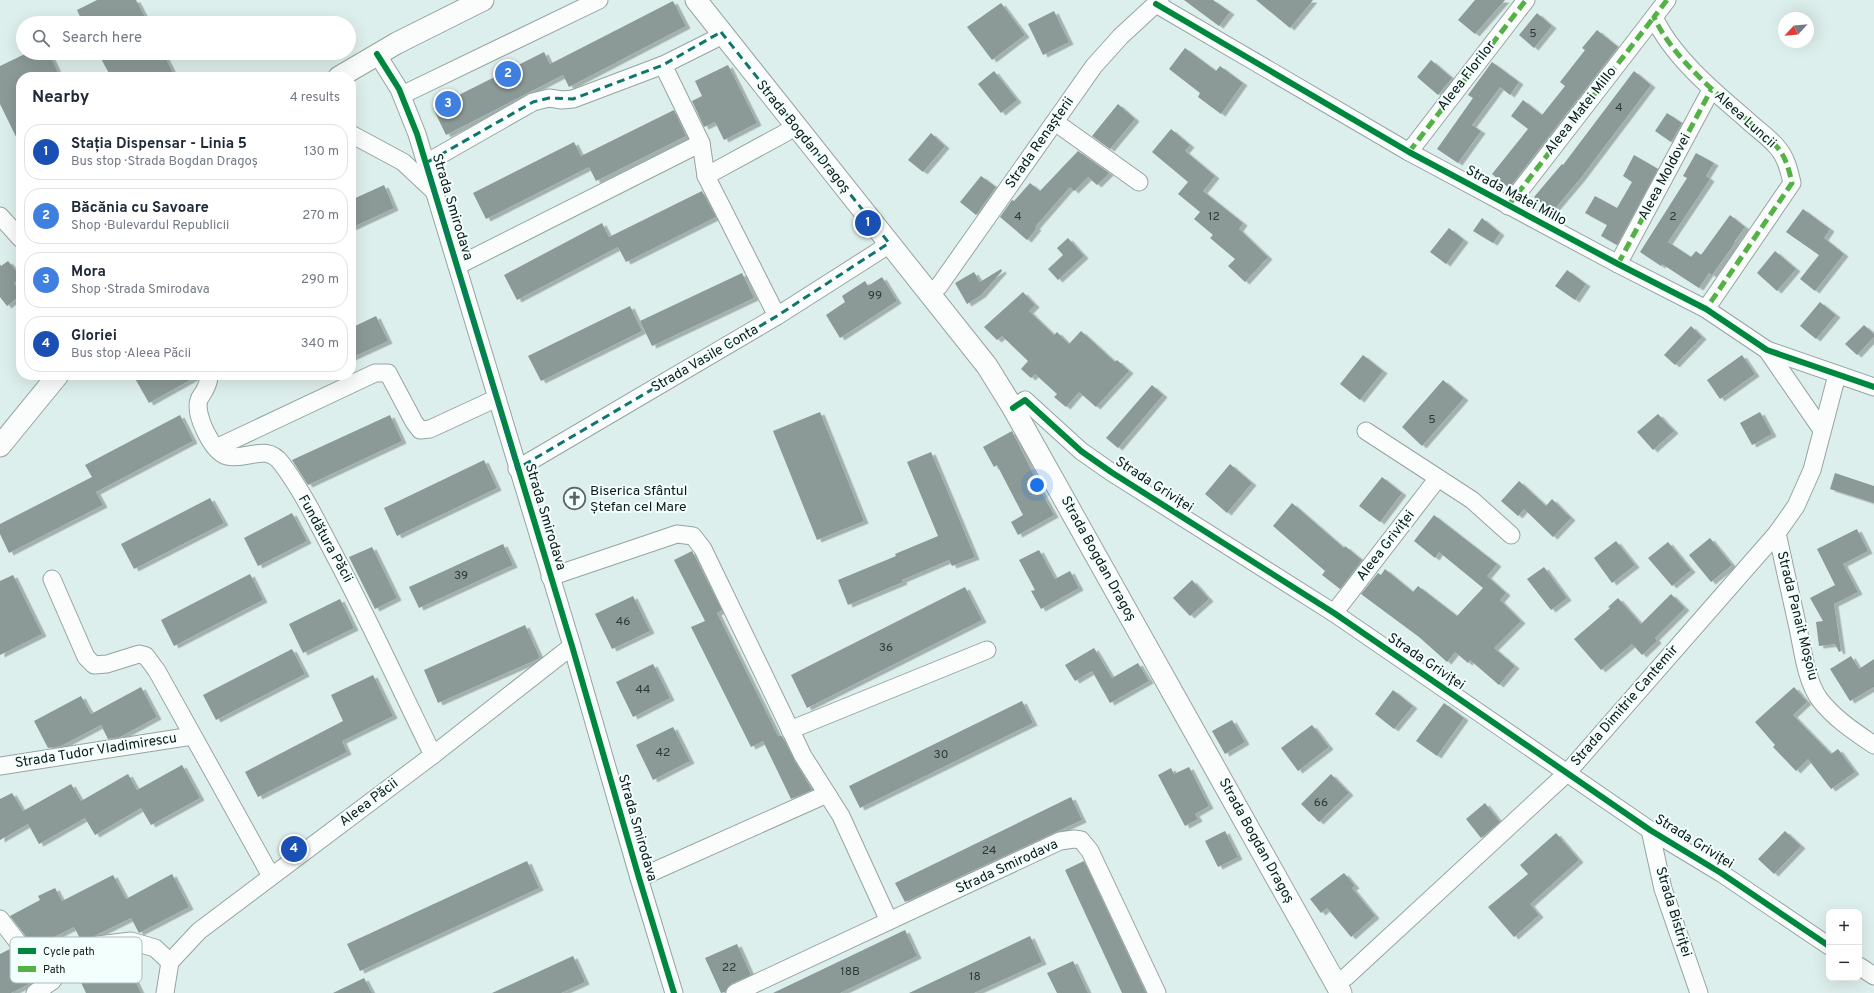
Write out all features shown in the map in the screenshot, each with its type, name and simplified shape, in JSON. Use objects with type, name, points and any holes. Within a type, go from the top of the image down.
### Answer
[{"type":"main road","points":[[347,72],[378,54],[483,0]]},
{"type":"main road","name":"Strada Bogdan Dragoș","points":[[696,0],[794,126],[987,366],[1013,408],[1338,988]]},
{"type":"main road","points":[[0,446],[54,380]]},
{"type":"street","points":[[402,95],[599,0]]},
{"type":"street","name":"Aleea Florilor","points":[[1409,152],[1526,0]]},
{"type":"street","points":[[1654,17],[1668,0]]},
{"type":"street","name":"Strada Matei Millo","points":[[1158,2],[1409,152],[1508,206],[1706,309],[1768,350],[1874,387]]},
{"type":"street","name":"Strada Renașterii","points":[[929,294],[939,286],[1094,66],[1121,36],[1158,2]]},
{"type":"street","name":"Aleea Luncii","points":[[1654,17],[1659,30],[1670,45],[1712,90],[1777,147],[1788,165],[1792,183],[1706,309]]},
{"type":"street","name":"Aleea Matei Millo","points":[[1508,206],[1654,17]]},
{"type":"street","points":[[426,163],[533,102],[549,98],[562,100],[573,99],[663,65],[713,40],[721,32]]},
{"type":"street","name":"Strada Smirodava","points":[[378,54],[402,95],[417,134],[517,469],[572,646],[674,993]]},
{"type":"street","points":[[663,65],[701,143],[706,176],[777,316]]},
{"type":"street","name":"Aleea Moldovei","points":[[1618,264],[1712,90]]},
{"type":"street","points":[[1056,122],[1139,182]]},
{"type":"street","points":[[706,176],[785,133],[794,126]]},
{"type":"street","name":"Strada Smirodava","points":[[356,137],[403,162],[434,191]]},
{"type":"street","points":[[457,266],[701,143]]},
{"type":"street","points":[[0,216],[16,234]]},
{"type":"street","name":"Strada Vasile Conta","points":[[517,469],[777,316],[889,243]]},
{"type":"street","name":"Strada Matei Millo","points":[[1768,350],[1822,430]]},
{"type":"street","points":[[208,380],[206,388],[198,400],[198,411],[202,426],[216,448],[376,373],[388,373],[414,422],[420,430],[430,429],[496,398]]},
{"type":"street","name":"Strada Dimitrie Cantemir","points":[[1338,988],[1346,977],[1567,773],[1777,533],[1796,506],[1812,470],[1836,375]]},
{"type":"street","name":"Strada Griviței","points":[[1013,408],[1026,400],[1081,451],[1111,472],[1334,613],[1650,830],[1721,873],[1828,945]]},
{"type":"street","points":[[1366,431],[1472,500],[1511,535]]},
{"type":"street","name":"Fundătura Păcii","points":[[216,448],[225,456],[236,457],[262,452],[275,456],[283,464],[309,507],[351,586],[433,755]]},
{"type":"street","name":"Aleea Griviței","points":[[1334,613],[1438,478]]},
{"type":"street","name":"Strada Panait Moșoiu","points":[[1777,533],[1805,663],[1812,685],[1819,699],[1831,712],[1844,724],[1874,745]]},
{"type":"street","name":"Strada Smirodava","points":[[550,577],[677,534],[693,536],[703,549],[803,756],[841,816],[889,921]]},
{"type":"street","points":[[52,579],[86,657],[94,665],[107,664],[140,654],[146,656],[157,670],[192,736],[271,876]]},
{"type":"street","name":"Aleea Păcii","points":[[170,962],[199,931],[433,755],[572,646]]},
{"type":"street","points":[[790,730],[987,650]]},
{"type":"street","name":"Strada Tudor Vladimirescu","points":[[0,766],[192,736]]},
{"type":"street","points":[[639,878],[827,794]]},
{"type":"street","name":"Strada Bistriței","points":[[1650,830],[1664,889],[1699,993]]},
{"type":"street","name":"Strada Smirodava","points":[[735,993],[1060,841],[1074,839],[1082,840],[1090,851],[1157,993]]},
{"type":"street","points":[[0,919],[14,937]]},
{"type":"street","points":[[142,944],[155,948],[170,962],[165,993]]},
{"type":"street","points":[[1862,968],[1874,976]]},
{"type":"street","points":[[34,993],[49,983]]},
{"type":"highlighted area","points":[[721,32],[889,243],[777,316],[517,469],[426,163],[533,102],[549,98],[573,99],[663,65]]},
{"type":"building","points":[[97,0],[136,0],[144,16],[80,16],[77,10]]},
{"type":"building","points":[[1184,0],[1213,0],[1230,12],[1219,26]]},
{"type":"building","points":[[1256,0],[1313,0],[1290,28]]},
{"type":"building","points":[[1475,0],[1505,0],[1475,34],[1458,20]]},
{"type":"building","points":[[673,1],[686,26],[569,87],[563,75],[446,135],[433,108],[544,52],[550,64]]},
{"type":"building","points":[[1001,3],[1025,35],[992,60],[967,27]]},
{"type":"building","points":[[1054,11],[1069,42],[1043,55],[1028,24]]},
{"type":"building","points":[[1537,13],[1552,26],[1534,48],[1519,35]]},
{"type":"building","points":[[1597,30],[1618,47],[1509,188],[1492,174],[1528,129],[1511,116],[1523,100],[1542,115],[1565,86],[1560,82],[1585,50],[1582,48]]},
{"type":"building","points":[[1185,48],[1216,71],[1220,66],[1243,83],[1221,114],[1198,97],[1200,93],[1169,69]]},
{"type":"building","points":[[16,58],[16,60],[52,60],[58,72],[16,72],[16,137],[0,104],[0,66]]},
{"type":"building","points":[[102,60],[166,60],[172,72],[108,72]]},
{"type":"building","points":[[1431,60],[1452,78],[1438,95],[1417,77]]},
{"type":"building","points":[[1492,62],[1519,82],[1510,95],[1500,87],[1472,125],[1481,131],[1458,163],[1437,149],[1473,98],[1468,95]]},
{"type":"building","points":[[728,65],[757,123],[724,140],[715,122],[704,127],[692,101],[702,96],[695,81]]},
{"type":"building","points":[[994,71],[1017,100],[1001,113],[978,84]]},
{"type":"building","points":[[1634,71],[1651,85],[1580,179],[1552,212],[1534,197],[1562,164],[1563,165]]},
{"type":"building","points":[[1118,104],[1135,119],[1110,149],[1092,136]]},
{"type":"building","points":[[674,110],[686,136],[596,181],[589,167],[486,219],[473,193],[574,142],[581,156]]},
{"type":"building","points":[[1667,113],[1682,123],[1671,142],[1655,131]]},
{"type":"building","points":[[1171,129],[1190,145],[1185,151],[1215,176],[1203,191],[1243,223],[1239,229],[1268,257],[1245,282],[1228,266],[1235,259],[1210,238],[1213,235],[1194,219],[1200,212],[1178,194],[1188,182],[1152,152]]},
{"type":"building","points":[[931,133],[945,146],[923,172],[908,160]]},
{"type":"building","points":[[1078,151],[1109,173],[1097,185],[1088,177],[1074,191],[1070,187],[1035,227],[1037,228],[1027,240],[1000,217],[1012,200],[1014,201],[1030,183],[1040,191]]},
{"type":"building","points":[[1696,153],[1714,163],[1706,176],[1710,179],[1668,242],[1691,257],[1696,251],[1701,255],[1730,215],[1745,227],[1712,275],[1709,273],[1699,288],[1662,264],[1661,266],[1640,252],[1687,178],[1683,176]]},
{"type":"building","points":[[1634,155],[1658,169],[1617,245],[1601,236],[1607,225],[1585,213],[1595,196],[1617,208],[1632,182],[1623,176]]},
{"type":"building","points":[[981,176],[996,187],[976,215],[960,202]]},
{"type":"building","points":[[384,185],[394,208],[356,226],[356,198]]},
{"type":"building","points":[[702,191],[716,217],[626,262],[618,247],[517,300],[504,275],[602,223],[609,237]]},
{"type":"building","points":[[1803,209],[1830,229],[1824,238],[1844,254],[1815,291],[1800,279],[1819,255],[1786,232]]},
{"type":"building","points":[[1482,218],[1500,233],[1493,243],[1473,231]]},
{"type":"building","points":[[1449,228],[1464,240],[1446,264],[1430,252]]},
{"type":"building","points":[[1068,238],[1084,256],[1058,280],[1048,269],[1063,255],[1057,248]]},
{"type":"building","points":[[1775,251],[1796,269],[1777,291],[1757,273]]},
{"type":"building","points":[[8,261],[16,271],[16,281],[14,283],[16,286],[16,299],[7,306],[0,297],[0,264],[1,266]]},
{"type":"building","points":[[1001,269],[1002,271],[981,295],[967,304],[955,283],[974,272],[980,282]]},
{"type":"building","points":[[1567,270],[1586,284],[1575,300],[1555,286]]},
{"type":"building","points":[[742,273],[754,298],[652,346],[640,321]]},
{"type":"building","points":[[882,277],[897,301],[840,338],[826,315],[845,302],[842,296],[865,281],[868,286]]},
{"type":"building","points":[[1023,292],[1035,305],[1029,311],[1054,335],[1057,332],[1069,344],[1081,331],[1115,362],[1117,360],[1129,371],[1096,407],[1079,392],[1066,407],[1054,397],[1057,394],[1035,374],[1031,378],[1021,369],[1028,361],[1002,336],[997,340],[984,327]]},
{"type":"building","points":[[1820,302],[1836,315],[1816,339],[1800,326]]},
{"type":"building","points":[[630,306],[642,331],[541,381],[528,356]]},
{"type":"building","points":[[376,316],[388,341],[356,356],[356,326]]},
{"type":"building","points":[[1864,325],[1874,334],[1874,337],[1857,355],[1845,344]]},
{"type":"building","points":[[1691,326],[1702,337],[1675,365],[1664,355]]},
{"type":"building","points":[[1363,355],[1383,371],[1360,400],[1340,384]]},
{"type":"building","points":[[1742,355],[1755,374],[1720,399],[1707,380]]},
{"type":"building","points":[[136,380],[190,380],[149,403]]},
{"type":"building","points":[[1443,380],[1464,398],[1422,446],[1402,427]]},
{"type":"building","points":[[1152,385],[1163,395],[1118,448],[1106,438]]},
{"type":"building","points":[[820,412],[864,521],[817,540],[773,431]]},
{"type":"building","points":[[1760,412],[1772,434],[1752,445],[1740,423]]},
{"type":"building","points":[[1658,414],[1674,431],[1653,450],[1637,432]]},
{"type":"building","points":[[180,415],[193,441],[96,492],[103,505],[9,553],[0,534],[0,524],[92,477],[85,465]]},
{"type":"building","points":[[390,415],[402,441],[308,485],[292,460]]},
{"type":"building","points":[[1012,431],[1039,488],[1054,515],[1018,535],[1011,522],[1023,515],[997,465],[994,467],[983,447]]},
{"type":"building","points":[[931,452],[975,557],[952,566],[949,560],[902,580],[903,582],[848,605],[838,580],[896,556],[895,554],[938,536],[907,462]]},
{"type":"building","points":[[484,460],[497,488],[397,536],[384,508]]},
{"type":"building","points":[[1230,464],[1252,483],[1227,513],[1205,494]]},
{"type":"building","points":[[1835,473],[1874,486],[1874,503],[1830,489]]},
{"type":"building","points":[[1382,477],[1402,493],[1380,522],[1359,506]]},
{"type":"building","points":[[1519,481],[1546,506],[1552,499],[1571,518],[1553,537],[1524,509],[1518,516],[1501,501]]},
{"type":"building","points":[[210,498],[224,523],[134,569],[121,544]]},
{"type":"building","points":[[1292,503],[1344,548],[1345,546],[1362,560],[1340,589],[1322,575],[1325,571],[1273,526]]},
{"type":"building","points":[[292,513],[307,541],[258,566],[244,538]]},
{"type":"building","points":[[1434,515],[1497,564],[1487,576],[1506,593],[1500,600],[1521,621],[1494,648],[1515,666],[1499,685],[1470,660],[1468,663],[1455,652],[1447,662],[1419,637],[1361,594],[1378,573],[1381,575],[1385,569],[1413,592],[1418,586],[1457,616],[1483,588],[1439,552],[1435,558],[1414,541]]},
{"type":"building","points":[[1857,529],[1868,551],[1843,564],[1858,592],[1834,604],[1841,651],[1839,652],[1835,644],[1819,646],[1816,622],[1823,621],[1810,598],[1835,585],[1817,549]]},
{"type":"building","points":[[1710,538],[1732,565],[1711,582],[1689,555]]},
{"type":"building","points":[[1616,541],[1635,565],[1612,583],[1594,558]]},
{"type":"building","points":[[1668,542],[1691,570],[1672,586],[1648,558]]},
{"type":"building","points":[[503,544],[513,565],[419,608],[409,587]]},
{"type":"building","points":[[372,547],[397,598],[375,609],[349,557]]},
{"type":"building","points":[[1039,550],[1055,579],[1070,571],[1079,588],[1041,609],[1031,591],[1035,590],[1019,560]]},
{"type":"building","points":[[692,551],[722,610],[717,613],[778,736],[782,736],[812,790],[791,799],[763,741],[751,747],[691,627],[705,621],[674,560]]},
{"type":"building","points":[[1544,567],[1567,598],[1551,610],[1527,579]]},
{"type":"building","points":[[250,574],[263,600],[174,646],[161,620]]},
{"type":"building","points":[[13,575],[42,634],[0,655],[0,581]]},
{"type":"building","points":[[1192,580],[1209,599],[1190,616],[1173,598]]},
{"type":"building","points":[[965,587],[982,620],[807,708],[791,675]]},
{"type":"building","points":[[1671,594],[1685,608],[1655,638],[1657,641],[1642,655],[1632,644],[1601,670],[1574,639],[1610,608],[1608,607],[1618,598],[1641,624]]},
{"type":"building","points":[[633,596],[650,631],[612,649],[595,614]]},
{"type":"building","points":[[340,599],[354,628],[303,653],[289,624]]},
{"type":"building","points":[[525,625],[540,658],[438,703],[424,670]]},
{"type":"building","points":[[1094,648],[1112,678],[1138,663],[1149,681],[1110,703],[1092,671],[1075,681],[1065,665]]},
{"type":"building","points":[[292,649],[305,674],[216,720],[203,695]]},
{"type":"building","points":[[1851,656],[1859,669],[1874,659],[1874,687],[1850,701],[1830,669]]},
{"type":"building","points":[[653,664],[670,698],[633,717],[616,682]]},
{"type":"building","points":[[373,675],[393,716],[342,741],[347,752],[258,797],[245,772],[343,721],[331,695]]},
{"type":"building","points":[[141,687],[157,717],[120,737],[108,739],[101,725],[61,746],[48,748],[34,721],[81,696],[91,714]]},
{"type":"building","points":[[1794,687],[1807,702],[1793,715],[1831,754],[1838,749],[1855,772],[1831,789],[1808,759],[1796,771],[1773,747],[1775,745],[1755,722]]},
{"type":"building","points":[[1393,690],[1413,706],[1394,729],[1375,714]]},
{"type":"building","points":[[1022,701],[1033,723],[860,808],[849,786]]},
{"type":"building","points":[[1444,703],[1464,718],[1437,756],[1416,741]]},
{"type":"building","points":[[1232,720],[1245,742],[1225,754],[1212,731]]},
{"type":"building","points":[[1312,725],[1329,747],[1298,771],[1281,748]]},
{"type":"building","points":[[673,727],[690,761],[653,780],[636,745]]},
{"type":"building","points":[[182,765],[200,798],[151,825],[141,808],[95,835],[85,818],[39,844],[28,824],[0,840],[0,799],[12,793],[23,811],[71,784],[81,801],[128,774],[137,790]]},
{"type":"building","points":[[1189,767],[1209,806],[1195,814],[1198,819],[1185,826],[1158,775],[1171,768],[1174,774]]},
{"type":"building","points":[[1331,774],[1349,793],[1319,822],[1301,804]]},
{"type":"building","points":[[1071,797],[1082,820],[905,902],[895,883]]},
{"type":"building","points":[[1485,803],[1500,822],[1481,838],[1466,819]]},
{"type":"building","points":[[1225,831],[1238,857],[1218,867],[1205,841]]},
{"type":"building","points":[[1785,831],[1801,846],[1774,874],[1758,859]]},
{"type":"building","points":[[1556,833],[1579,860],[1530,904],[1539,915],[1514,937],[1488,907],[1528,874],[1520,865]]},
{"type":"building","points":[[527,861],[539,888],[360,971],[347,944]]},
{"type":"building","points":[[1084,861],[1146,993],[1122,993],[1065,870]]},
{"type":"building","points":[[1344,873],[1355,886],[1352,888],[1375,916],[1351,937],[1327,908],[1321,913],[1310,899]]},
{"type":"building","points":[[172,874],[189,907],[139,933],[131,918],[92,937],[79,937],[74,927],[54,937],[26,937],[10,916],[40,900],[38,896],[55,888],[62,901],[113,875],[126,899]]},
{"type":"building","points":[[905,930],[917,956],[840,993],[773,993]]},
{"type":"building","points":[[1030,936],[1042,962],[974,993],[909,993]]},
{"type":"building","points":[[737,944],[751,975],[731,984],[725,992],[721,993],[705,958]]},
{"type":"building","points":[[10,949],[10,983],[31,983],[11,993],[0,993],[0,954]]},
{"type":"building","points":[[573,956],[585,982],[561,993],[492,993]]},
{"type":"building","points":[[1073,961],[1088,993],[1057,993],[1047,973]]},
{"type":"building","points":[[364,978],[372,993],[333,993]]},
{"type":"building","points":[[81,983],[136,983],[141,993],[86,993]]},
{"type":"marked path","points":[[1409,152],[1526,0]]},
{"type":"marked path","points":[[1667,0],[1654,17],[1661,31],[1694,72],[1770,139],[1777,147],[1785,159],[1792,183],[1706,309]]},
{"type":"marked path","points":[[1508,206],[1654,17]]},
{"type":"marked path","points":[[1618,264],[1711,90]]},
{"type":"cycle path","points":[[1156,4],[1409,152],[1618,264],[1706,309],[1767,350],[1874,387]]},
{"type":"cycle path","points":[[377,54],[399,89],[417,134],[572,646],[674,993]]},
{"type":"cycle path","points":[[1013,408],[1025,400],[1081,451],[1111,472],[1334,613],[1650,830],[1721,873],[1828,945]]},
{"type":"place","name":"Băcănia cu Savoare","points":[[508,74]]},
{"type":"place","name":"Mora","points":[[448,104]]},
{"type":"place","name":"Stația Dispensar - Linia 5","points":[[868,223]]},
{"type":"place","name":"Biserica Sfântul Ștefan cel Mare","points":[[575,499]]},
{"type":"place","name":"Gloriei","points":[[294,849]]}]
